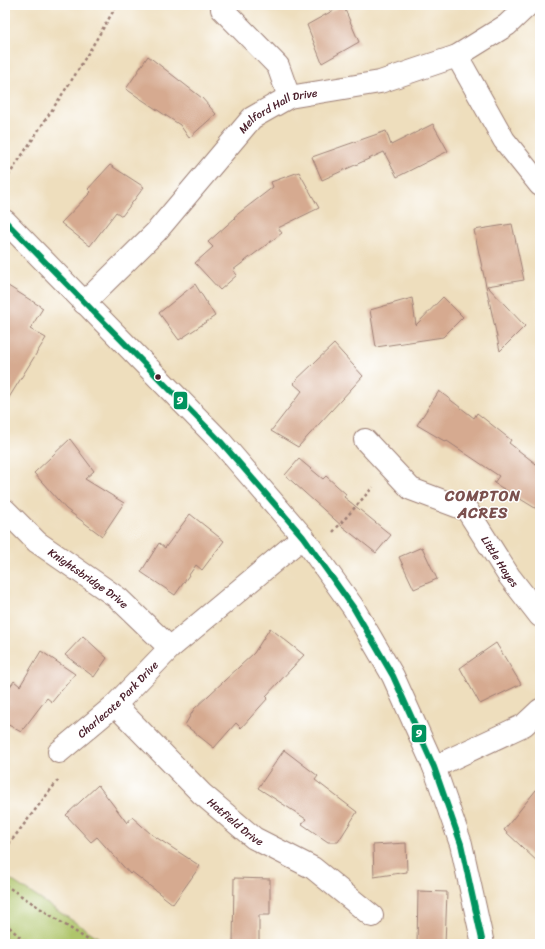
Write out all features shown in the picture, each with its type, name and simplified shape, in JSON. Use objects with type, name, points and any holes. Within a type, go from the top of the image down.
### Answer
[{"type":"street","name":"Melford Hall Drive","points":[[84,302],[156,232],[252,118],[289,97],[380,82],[457,56],[507,25],[528,5]]},
{"type":"street","points":[[222,9],[278,66],[289,97]]},
{"type":"street","points":[[457,56],[504,140],[540,186]]},
{"type":"street","points":[[5,221],[221,442],[309,545],[353,607],[393,676],[434,767],[462,844],[483,944]]},
{"type":"street","name":"Little Hayes","points":[[365,440],[411,489],[467,510],[509,576],[540,616]]},
{"type":"street","name":"Knightsbridge Drive","points":[[5,510],[36,542],[118,598],[170,648]]},
{"type":"street","name":"Charlecote Park Drive","points":[[59,752],[115,705],[170,648],[309,545]]},
{"type":"street","name":"Hatfield Drive","points":[[115,705],[202,794],[254,838],[313,868],[372,916]]},
{"type":"street","points":[[434,767],[524,725],[540,710]]},
{"type":"path","points":[[5,181],[75,75],[117,5]]},
{"type":"path","points":[[309,545],[391,467]]},
{"type":"path","points":[[5,849],[59,780],[59,752]]},
{"type":"path","points":[[5,885],[94,944]]},
{"type":"path","points":[[5,923],[27,944]]},
{"type":"green space","points":[[5,876],[108,944],[5,944]]},
{"type":"building","points":[[343,5],[359,42],[322,63],[307,25]]},
{"type":"building","points":[[148,56],[202,98],[216,114],[189,138],[180,125],[126,89]]},
{"type":"building","points":[[433,124],[448,151],[397,177],[384,152],[322,180],[312,157],[386,131],[391,145]]},
{"type":"building","points":[[110,165],[144,187],[122,216],[116,212],[90,246],[61,223],[91,192],[88,189]]},
{"type":"building","points":[[299,172],[319,208],[278,228],[282,233],[233,270],[237,275],[220,290],[195,263],[213,247],[208,242],[235,218],[234,217],[273,187],[271,182]]},
{"type":"building","points":[[512,224],[524,280],[487,286],[525,326],[500,351],[474,230]]},
{"type":"building","points":[[5,284],[43,308],[30,329],[46,338],[5,404]]},
{"type":"building","points":[[195,284],[215,316],[179,340],[159,313]]},
{"type":"building","points":[[443,297],[463,317],[443,337],[376,347],[370,310],[412,298],[416,325]]},
{"type":"building","points":[[334,344],[363,376],[298,447],[271,431],[302,391],[293,383]]},
{"type":"building","points":[[439,391],[474,418],[477,413],[511,440],[509,443],[540,467],[540,511],[494,483],[499,476],[447,441],[446,442],[417,425]]},
{"type":"building","points":[[70,439],[94,471],[85,479],[124,503],[102,536],[66,509],[34,473]]},
{"type":"building","points":[[299,459],[323,479],[326,476],[346,494],[344,497],[391,535],[376,553],[343,527],[285,475]]},
{"type":"building","points":[[190,514],[224,541],[202,570],[196,565],[175,595],[141,572],[159,543],[165,548]]},
{"type":"building","points":[[422,547],[437,579],[414,589],[399,557]]},
{"type":"building","points":[[270,628],[304,655],[266,696],[268,698],[241,728],[236,723],[214,748],[185,725],[194,709],[254,653]]},
{"type":"building","points":[[83,636],[107,658],[94,677],[65,655]]},
{"type":"building","points":[[496,643],[521,684],[480,704],[460,668]]},
{"type":"building","points":[[41,651],[75,674],[52,702],[47,698],[21,732],[5,723],[5,694],[14,681],[20,686]]},
{"type":"building","points":[[284,750],[318,776],[315,780],[357,812],[338,842],[328,842],[302,824],[306,819],[258,788]]},
{"type":"building","points":[[98,785],[127,823],[132,817],[151,834],[200,866],[173,904],[132,872],[130,874],[97,837],[91,842],[66,815]]},
{"type":"building","points":[[540,785],[540,864],[504,830]]},
{"type":"building","points":[[406,843],[407,872],[374,877],[373,845]]},
{"type":"building","points":[[234,878],[270,879],[270,915],[259,915],[259,944],[233,944]]},
{"type":"building","points":[[418,891],[447,892],[445,944],[417,944]]},
{"type":"transit line","name":"9","points":[[5,221],[221,442],[303,537],[353,607],[393,676],[434,767],[461,844],[483,944]]},
{"type":"district","name":"COMPTON ACRES","points":[[483,504]]}]
